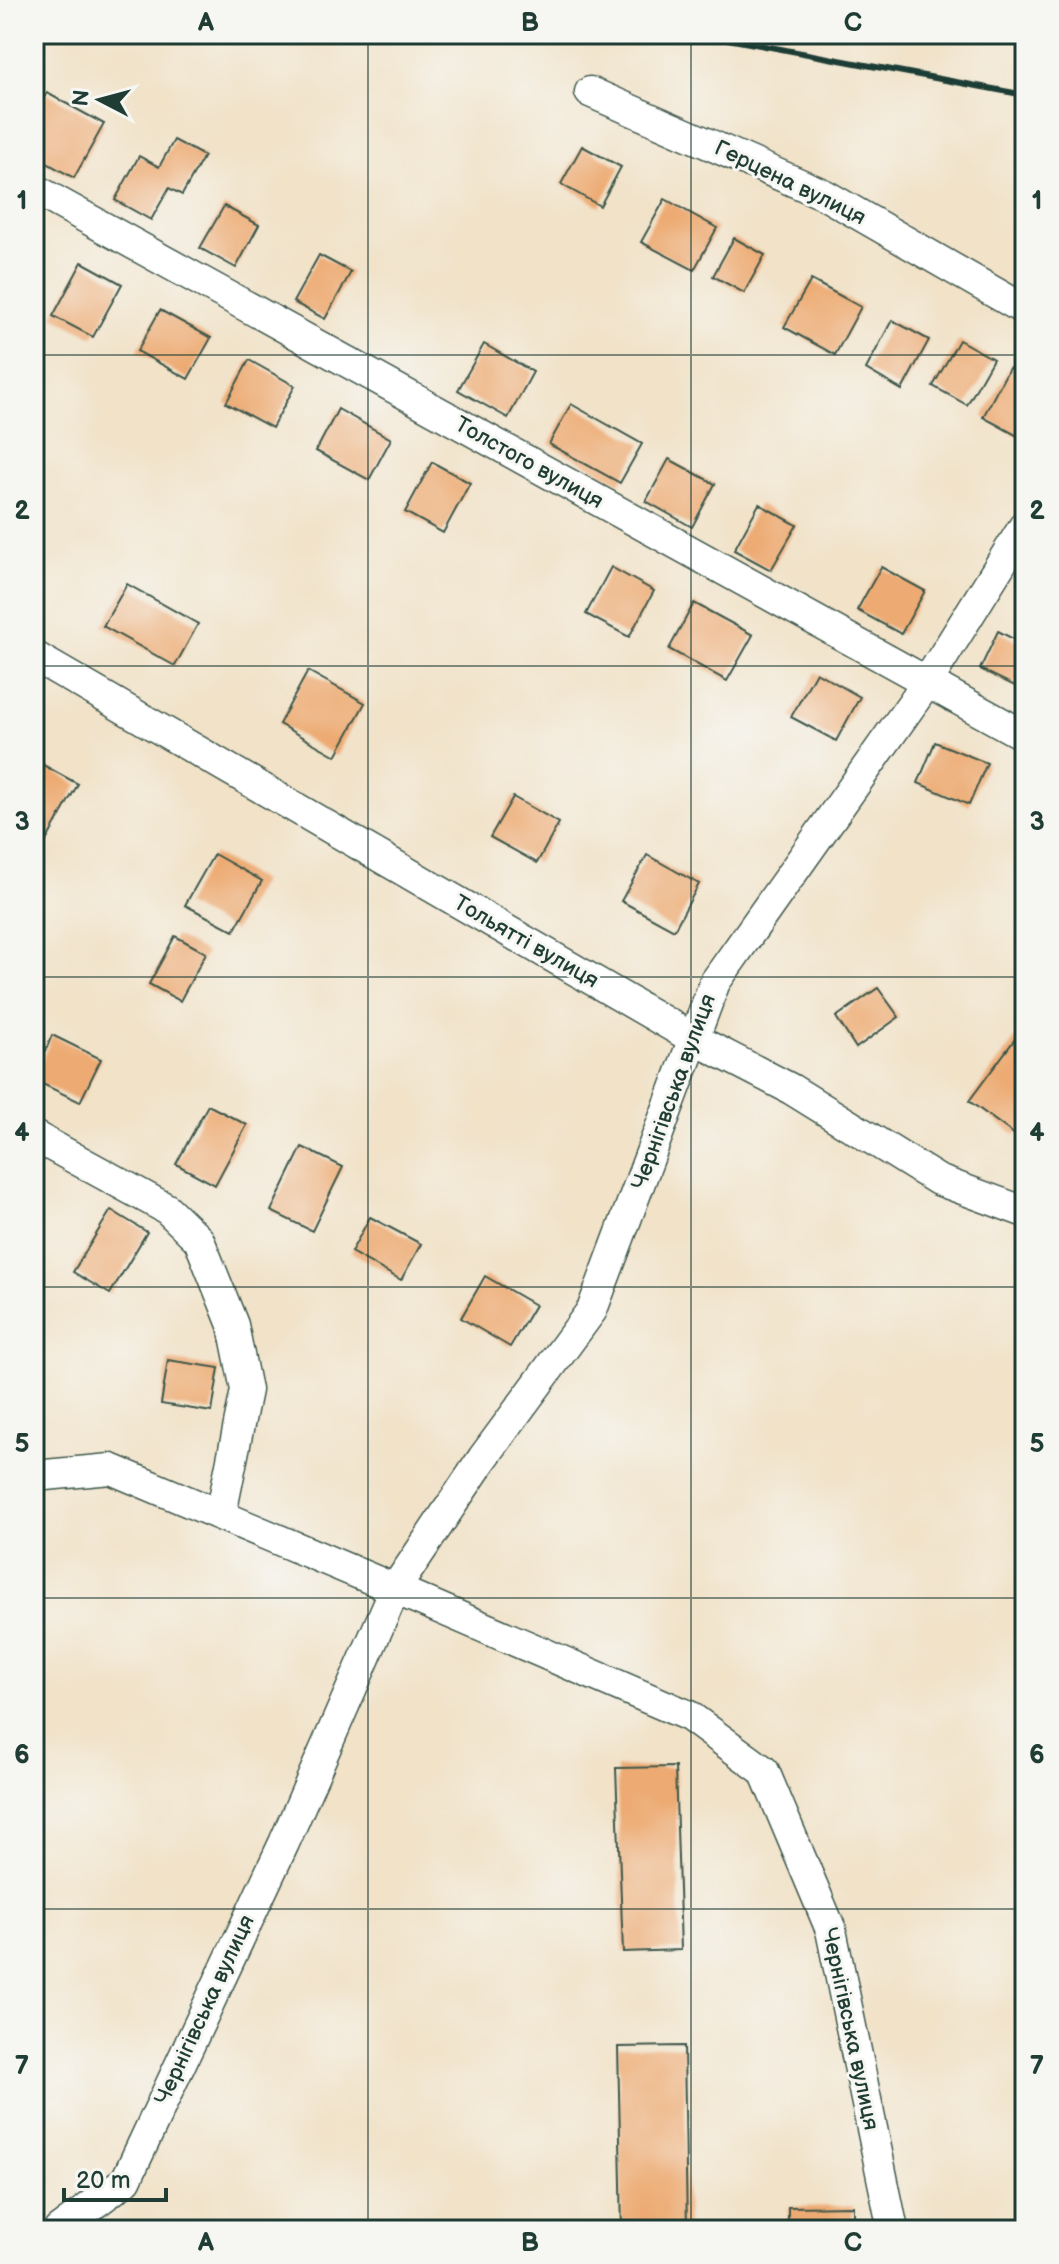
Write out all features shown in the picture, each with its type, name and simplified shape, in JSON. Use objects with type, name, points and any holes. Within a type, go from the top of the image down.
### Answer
[{"type":"street","name":"Герцена вулиця","points":[[590,92],[825,195],[1025,310]]},
{"type":"street","name":"Толстого вулиця","points":[[34,189],[1025,736]]},
{"type":"street","name":"Чернігівська вулиця","points":[[59,2230],[126,2180],[284,1843],[395,1589],[483,1458],[592,1310],[696,1040],[715,982],[926,684],[1025,525]]},
{"type":"street","name":"Тольятті вулиця","points":[[34,656],[696,1040],[791,1089],[938,1180],[1025,1212]]},
{"type":"street","points":[[34,1136],[167,1209],[199,1240],[233,1325],[246,1390],[221,1514]]},
{"type":"street","name":"Чернігівська вулиця","points":[[34,1476],[111,1469],[689,1716],[764,1771],[831,1930],[893,2230]]},
{"type":"building","points":[[47,93],[104,124],[74,178],[34,156],[34,115]]},
{"type":"building","points":[[174,140],[204,156],[182,195],[169,188],[151,220],[115,200],[139,156],[159,167]]},
{"type":"building","points":[[582,146],[621,167],[600,206],[561,184]]},
{"type":"building","points":[[665,199],[717,228],[694,270],[641,242]]},
{"type":"building","points":[[224,206],[259,225],[236,268],[200,248]]},
{"type":"building","points":[[734,238],[765,255],[744,293],[713,276]]},
{"type":"building","points":[[319,255],[351,272],[325,319],[293,302]]},
{"type":"building","points":[[82,262],[122,284],[93,337],[53,316]]},
{"type":"building","points":[[811,280],[861,307],[835,355],[784,327]]},
{"type":"building","points":[[160,310],[211,338],[188,379],[137,351]]},
{"type":"building","points":[[892,320],[929,340],[902,390],[866,369]]},
{"type":"building","points":[[959,340],[993,359],[967,405],[933,386]]},
{"type":"building","points":[[484,344],[533,372],[508,418],[458,390]]},
{"type":"building","points":[[249,360],[295,386],[272,428],[226,403]]},
{"type":"building","points":[[1009,368],[1025,376],[1025,440],[983,417]]},
{"type":"building","points":[[571,404],[642,444],[620,483],[549,444]]},
{"type":"building","points":[[338,409],[391,439],[369,480],[316,451]]},
{"type":"building","points":[[669,459],[715,484],[692,527],[646,501]]},
{"type":"building","points":[[432,462],[470,483],[443,533],[405,512]]},
{"type":"building","points":[[759,504],[797,525],[771,570],[734,550]]},
{"type":"building","points":[[611,567],[654,591],[629,637],[586,614]]},
{"type":"building","points":[[881,567],[925,591],[901,634],[857,610]]},
{"type":"building","points":[[127,584],[198,624],[175,666],[103,626]]},
{"type":"building","points":[[694,603],[753,635],[727,681],[669,649]]},
{"type":"building","points":[[998,631],[1025,645],[1025,682],[1021,689],[980,669]]},
{"type":"building","points":[[308,671],[365,703],[336,756],[279,724]]},
{"type":"building","points":[[816,672],[860,697],[836,741],[791,717]]},
{"type":"building","points":[[935,742],[987,763],[969,805],[918,783]]},
{"type":"building","points":[[34,760],[78,784],[46,841],[34,834]]},
{"type":"building","points":[[513,797],[559,823],[537,863],[490,837]]},
{"type":"building","points":[[214,854],[262,881],[234,931],[185,905]]},
{"type":"building","points":[[647,855],[699,884],[674,930],[621,901]]},
{"type":"building","points":[[175,936],[206,953],[180,1001],[149,984]]},
{"type":"building","points":[[878,988],[899,1017],[856,1048],[836,1017]]},
{"type":"building","points":[[52,1035],[101,1059],[80,1102],[34,1080]]},
{"type":"building","points":[[1018,1035],[1025,1040],[1025,1122],[1015,1135],[969,1101]]},
{"type":"building","points":[[208,1105],[247,1125],[215,1185],[176,1164]]},
{"type":"building","points":[[302,1147],[343,1167],[312,1231],[271,1211]]},
{"type":"building","points":[[111,1210],[147,1232],[110,1294],[73,1272]]},
{"type":"building","points":[[370,1217],[421,1244],[401,1280],[351,1252]]},
{"type":"building","points":[[485,1276],[535,1305],[510,1347],[461,1318]]},
{"type":"building","points":[[168,1360],[219,1368],[212,1412],[161,1404]]},
{"type":"building","points":[[675,1767],[681,1950],[623,1952],[616,1768]]},
{"type":"building","points":[[684,2046],[687,2230],[622,2230],[618,2047]]},
{"type":"building","points":[[853,2206],[853,2230],[788,2230],[788,2207]]},
{"type":"railway","points":[[701,34],[1025,95]]}]
